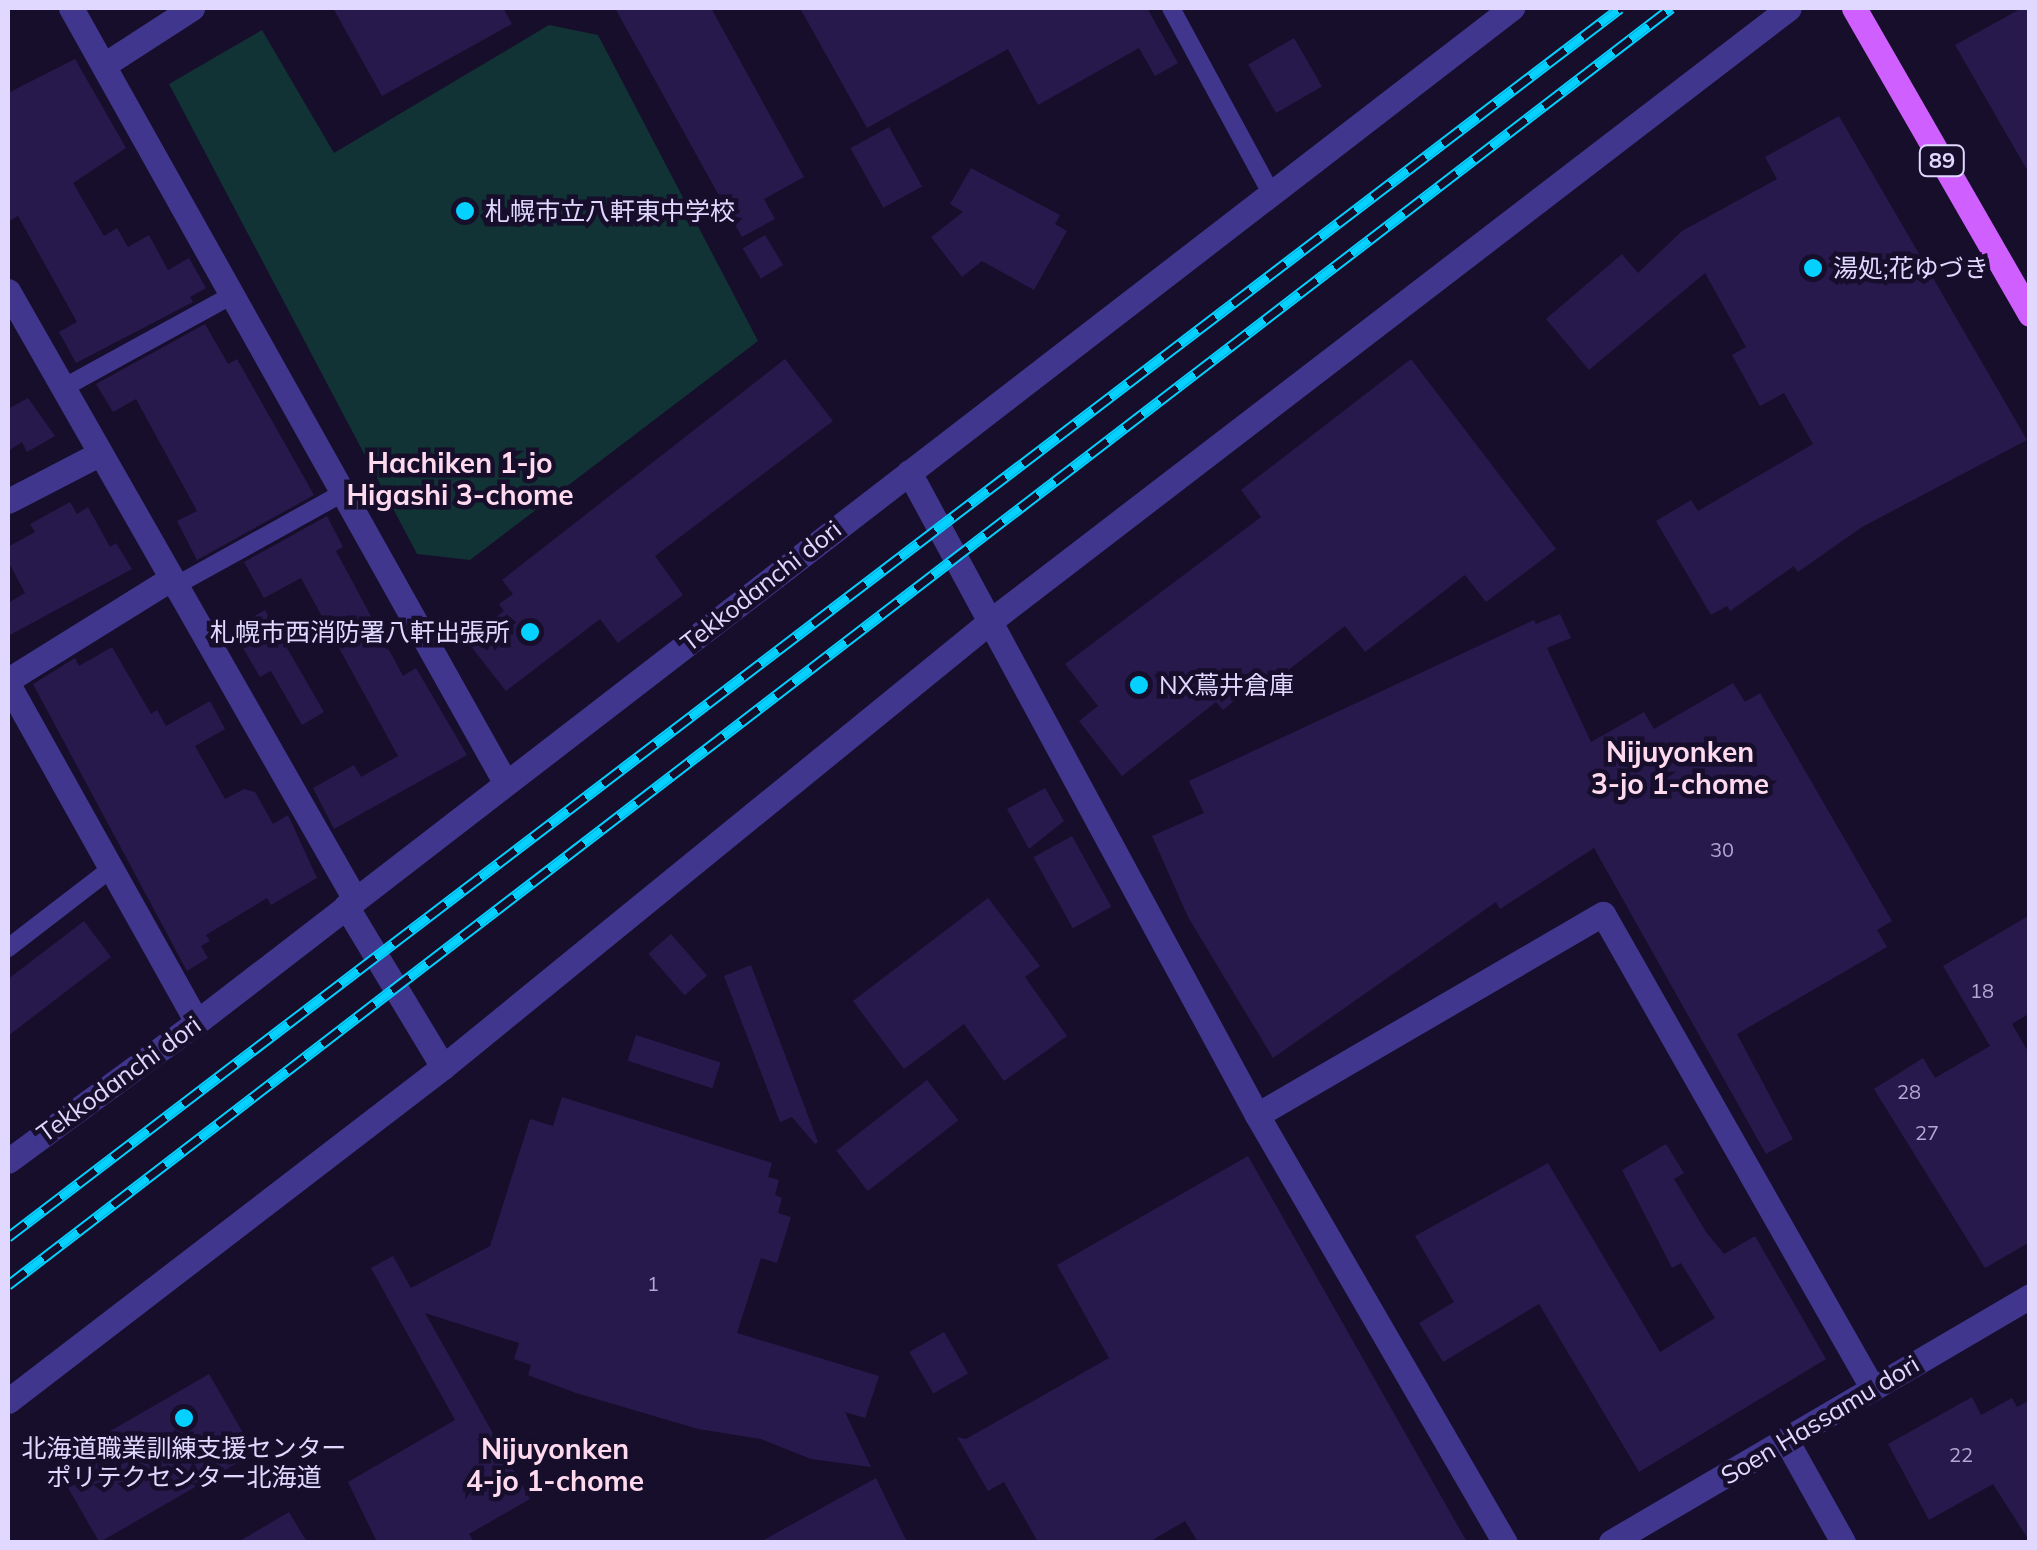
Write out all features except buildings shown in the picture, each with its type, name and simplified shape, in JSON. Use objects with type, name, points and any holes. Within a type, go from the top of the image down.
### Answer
[{"type":"main road","name":"89","points":[[1854,8],[2030,314]]},
{"type":"street","points":[[71,8],[505,782]]},
{"type":"street","points":[[104,66],[192,8]]},
{"type":"street","name":"Tekkodanchi dori","points":[[8,1161],[197,1022],[1512,8]]},
{"type":"street","points":[[8,1401],[443,1066],[993,619],[1789,8]]},
{"type":"street","points":[[8,290],[443,1066]]},
{"type":"street","points":[[8,501],[99,454]]},
{"type":"street","points":[[909,472],[993,619],[1257,1115],[1505,1542]]},
{"type":"street","points":[[172,583],[10,695],[197,1022]]},
{"type":"street","points":[[1257,1115],[1604,914],[1873,1389]]},
{"type":"street","name":"Soen Hassamu dori","points":[[1611,1542],[2030,1296]]},
{"type":"street","points":[[1786,1440],[1843,1542]]},
{"type":"lane","points":[[1171,8],[1271,193]]},
{"type":"lane","points":[[62,388],[232,295]]},
{"type":"lane","points":[[172,583],[343,493]]},
{"type":"lane","points":[[8,948],[112,868]]},
{"type":"green space","name":"札幌市立八軒東中学校","points":[[549,25],[598,35],[758,341],[470,560],[417,554],[169,84],[262,30],[334,153]]},
{"type":"railway","points":[[8,1237],[1620,8]]},
{"type":"railway","points":[[8,1285],[1671,8]]},
{"type":"place","name":"札幌市立八軒東中学校","points":[[465,211]]},
{"type":"place","name":"湯処;花ゆづき","points":[[1813,268]]},
{"type":"place","name":"札幌市西消防署八軒出張所","points":[[530,632]]},
{"type":"place","name":"NX蔦井倉庫","points":[[1139,685]]},
{"type":"place","name":"北海道職業訓練支援センター ポリテクセンター北海道","points":[[184,1418]]},
{"type":"district","name":"Hachiken 1-jo Higashi 3-chome","points":[[460,479]]},
{"type":"district","name":"Nijuyonken 3-jo 1-chome","points":[[1680,768]]},
{"type":"district","name":"Nijuyonken 4-jo 1-chome","points":[[555,1465]]}]
